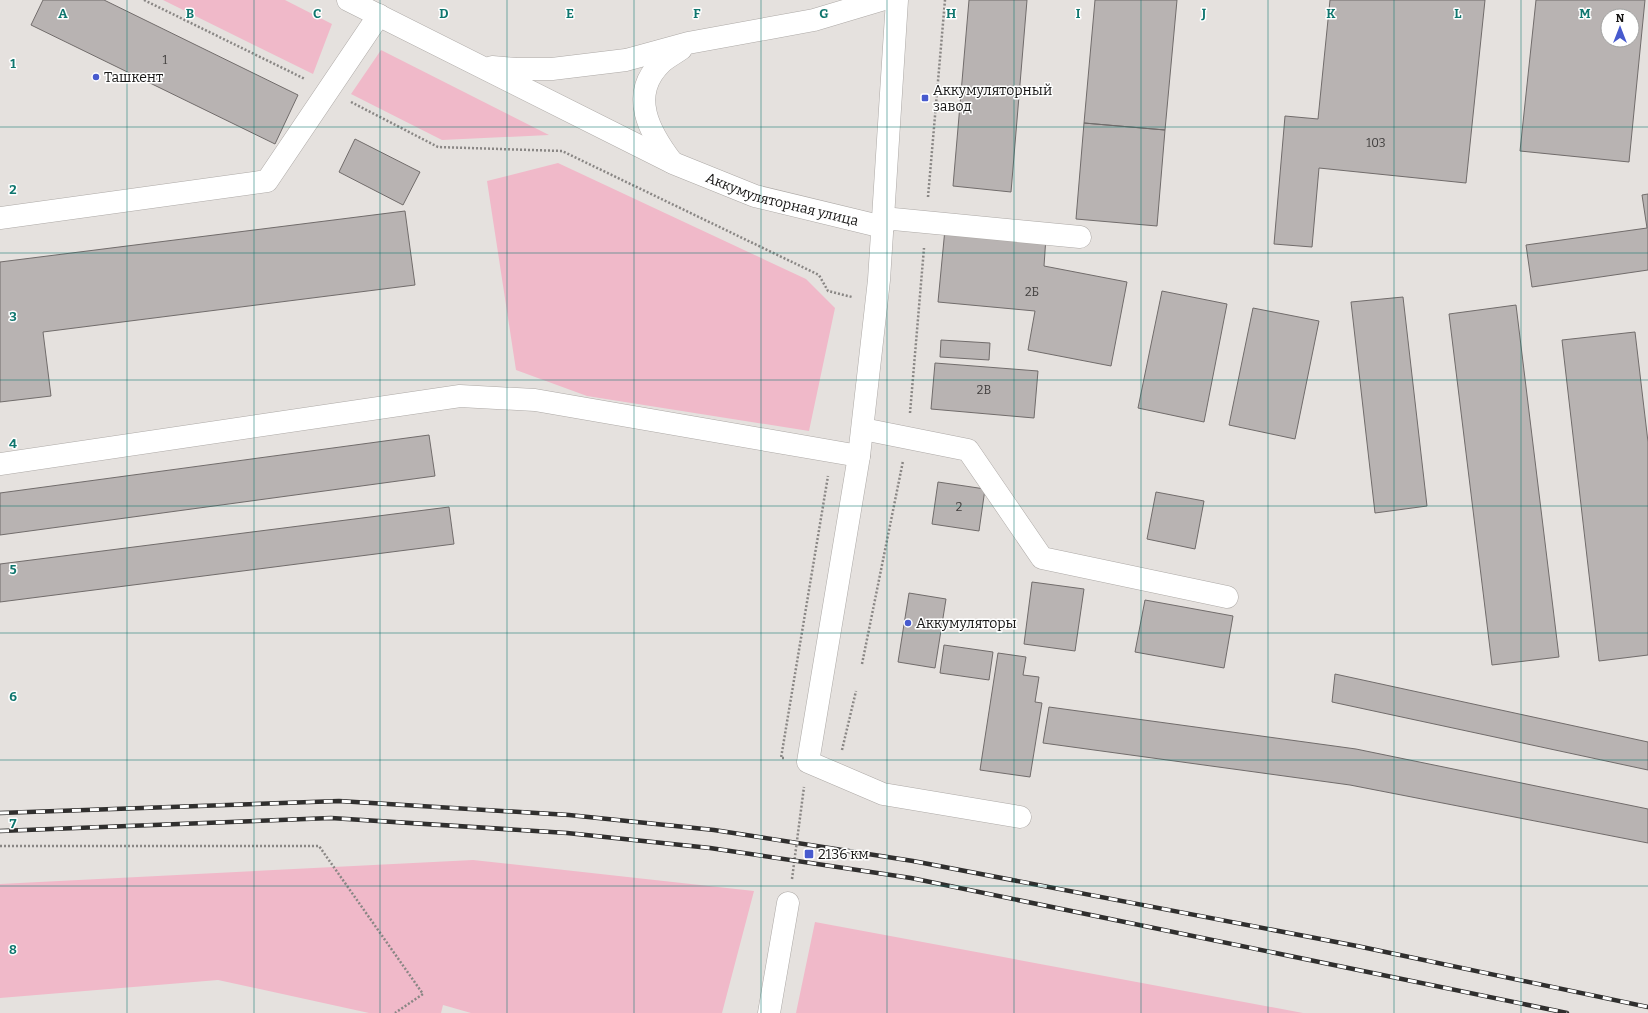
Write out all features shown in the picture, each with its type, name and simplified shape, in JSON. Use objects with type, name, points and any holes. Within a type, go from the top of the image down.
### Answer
[{"type":"street","name":"Аккумуляторная улица","points":[[348,0],[673,164],[755,196],[782,204],[883,222],[1080,237]]},
{"type":"street","points":[[481,66],[516,69],[552,69],[588,66],[626,60],[688,43],[814,20],[881,0]]},
{"type":"street","points":[[897,0],[878,290],[863,429],[808,762],[883,794],[1020,817]]},
{"type":"street","points":[[0,218],[267,181],[379,15]]},
{"type":"street","points":[[673,164],[654,136],[645,116],[644,98],[649,80],[660,64],[688,43]]},
{"type":"street","points":[[0,464],[460,396],[534,400],[859,456]]},
{"type":"street","points":[[863,429],[968,450],[1042,558],[1227,597]]},
{"type":"street","points":[[769,1013],[788,903]]},
{"type":"path","points":[[144,0],[328,90],[438,147],[562,151],[819,275],[828,291],[855,298]]},
{"type":"path","points":[[928,204],[945,0]]},
{"type":"path","points":[[910,418],[924,248]]},
{"type":"path","points":[[862,664],[904,454]]},
{"type":"path","points":[[781,758],[828,475]]},
{"type":"path","points":[[852,709],[856,691]]},
{"type":"path","points":[[788,903],[808,762]]},
{"type":"path","points":[[0,846],[318,846],[423,994],[395,1013]]},
{"type":"shaded area","points":[[163,0],[285,0],[332,24],[313,74]]},
{"type":"shaded area","points":[[381,50],[549,135],[442,140],[351,94]]},
{"type":"shaded area","points":[[558,163],[806,279],[835,308],[809,431],[587,396],[516,370],[487,181]]},
{"type":"shaded area","points":[[473,860],[754,891],[722,1013],[471,1013],[443,1005],[441,1013],[369,1013],[218,980],[0,998],[0,884]]},
{"type":"shaded area","points":[[815,922],[1303,1013],[796,1013]]},
{"type":"building","points":[[43,0],[104,0],[298,95],[275,144],[31,25]]},
{"type":"building","points":[[969,0],[1027,0],[1011,192],[953,186]]},
{"type":"building","points":[[1095,0],[1177,0],[1165,130],[1084,123]]},
{"type":"building","points":[[1330,0],[1485,0],[1466,183],[1319,168],[1312,247],[1274,244],[1285,116],[1318,119]]},
{"type":"building","points":[[1536,0],[1645,0],[1629,162],[1520,151]]},
{"type":"building","points":[[1084,123],[1165,130],[1157,226],[1076,219]]},
{"type":"building","points":[[355,139],[420,172],[403,205],[339,172]]},
{"type":"building","points":[[1648,194],[1648,270],[1532,287],[1526,245],[1647,228],[1642,195]]},
{"type":"building","points":[[405,211],[415,285],[43,332],[51,396],[0,402],[0,262]]},
{"type":"building","points":[[945,229],[1046,237],[1044,266],[1127,282],[1111,366],[1028,350],[1035,311],[938,302]]},
{"type":"building","points":[[1162,291],[1227,304],[1204,422],[1138,408]]},
{"type":"building","points":[[1403,297],[1427,506],[1375,513],[1351,302]]},
{"type":"building","points":[[1516,305],[1559,657],[1492,665],[1449,314]]},
{"type":"building","points":[[1253,308],[1319,321],[1295,439],[1229,425]]},
{"type":"building","points":[[1635,332],[1648,442],[1648,655],[1599,661],[1562,340]]},
{"type":"building","points":[[941,340],[990,343],[989,360],[940,357]]},
{"type":"building","points":[[935,363],[1038,371],[1034,418],[931,409]]},
{"type":"building","points":[[429,435],[435,476],[0,535],[0,493]]},
{"type":"building","points":[[938,482],[985,489],[979,531],[932,524]]},
{"type":"building","points":[[1156,492],[1204,501],[1195,549],[1147,539]]},
{"type":"building","points":[[449,507],[454,544],[0,602],[0,564]]},
{"type":"building","points":[[1032,582],[1084,589],[1075,651],[1024,644]]},
{"type":"building","points":[[909,593],[946,599],[935,668],[898,662]]},
{"type":"building","points":[[1145,600],[1233,616],[1224,668],[1135,652]]},
{"type":"building","points":[[944,645],[993,652],[989,680],[940,673]]},
{"type":"building","points":[[998,653],[1026,657],[1023,675],[1039,677],[1035,702],[1042,703],[1030,777],[980,770]]},
{"type":"building","points":[[1335,674],[1648,742],[1648,770],[1332,702]]},
{"type":"building","points":[[1049,707],[1356,749],[1648,809],[1648,843],[1350,785],[1043,743]]},
{"type":"railway","points":[[0,813],[339,801],[569,815],[714,830],[913,861],[1357,946],[1648,1007]]},
{"type":"railway","points":[[0,831],[331,818],[567,833],[710,848],[911,878],[1567,1013]]},
{"type":"place","name":"Ташкент","points":[[96,77]]},
{"type":"place","name":"Аккумуляторный завод","points":[[925,98]]},
{"type":"place","name":"Аккумуляторы","points":[[908,623]]},
{"type":"place","name":"2136 км","points":[[809,854]]}]
